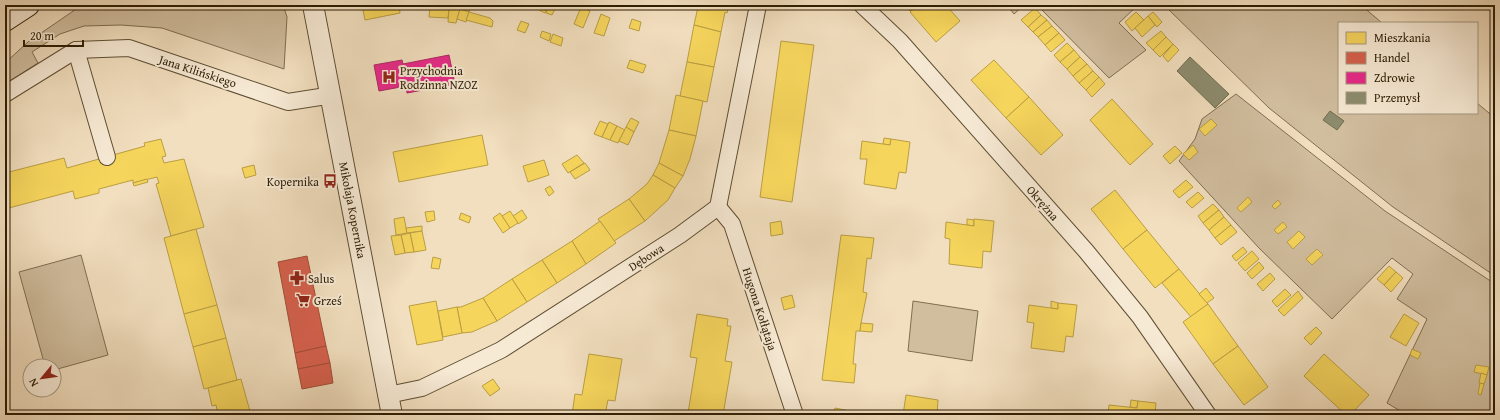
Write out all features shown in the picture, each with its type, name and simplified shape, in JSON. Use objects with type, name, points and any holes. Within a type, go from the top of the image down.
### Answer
[{"type":"main road","points":[[5,20],[28,5]]},
{"type":"street","name":"Mikołaja Kopernika","points":[[313,5],[392,415]]},
{"type":"street","points":[[718,207],[758,5]]},
{"type":"street","name":"Okrężna","points":[[862,5],[900,41],[1086,251],[1140,317],[1208,415]]},
{"type":"street","name":"Jana Kilińskiego","points":[[5,94],[76,50],[129,48],[288,102],[320,97],[331,97]]},
{"type":"street","points":[[76,50],[107,157]]},
{"type":"street","name":"Dębowa","points":[[388,395],[422,388],[501,350],[680,235],[718,207]]},
{"type":"street","name":"Hugona Kołłątaja","points":[[718,207],[732,224],[795,415]]},
{"type":"shaded area","points":[[82,5],[283,5],[287,17],[284,69],[162,28],[121,25],[84,26],[60,34],[32,52],[38,63],[5,84],[5,63],[28,42]]},
{"type":"shaded area","points":[[1007,5],[1024,5],[1014,14]]},
{"type":"shaded area","points":[[1037,5],[1138,5],[1119,23],[1146,50],[1109,78]]},
{"type":"shaded area","points":[[1164,5],[1361,5],[1381,22],[1338,22],[1338,114],[1478,114],[1478,104],[1495,118],[1495,276],[1393,207],[1269,108]]},
{"type":"shaded area","points":[[1236,94],[1385,211],[1495,284],[1495,415],[1407,415],[1387,403],[1427,319],[1397,299],[1413,274],[1392,258],[1332,319],[1259,248],[1179,161],[1195,139],[1202,119]]},
{"type":"shaded area","points":[[81,255],[108,355],[62,368],[62,358],[43,358],[19,272]]},
{"type":"shaded area","points":[[913,301],[978,311],[972,361],[908,351]]},
{"type":"building: Mieszkania","points":[[362,5],[399,5],[400,13],[365,20]]},
{"type":"building: Mieszkania","points":[[430,5],[449,5],[449,9],[430,8]]},
{"type":"building: Mieszkania","points":[[449,5],[461,5],[460,9],[449,9]]},
{"type":"building: Mieszkania","points":[[461,5],[471,5],[469,12],[460,9]]},
{"type":"building: Mieszkania","points":[[529,5],[538,5],[537,9]]},
{"type":"building: Mieszkania","points":[[538,5],[548,5],[545,13],[537,9]]},
{"type":"building: Mieszkania","points":[[549,5],[556,7],[552,15],[546,13]]},
{"type":"building: Mieszkania","points":[[689,5],[729,5],[727,13],[725,12],[721,32],[694,25],[698,7]]},
{"type":"building: Mieszkania","points":[[905,5],[918,5],[910,11]]},
{"type":"building: Mieszkania","points":[[918,5],[946,5],[960,21],[936,42],[910,12]]},
{"type":"building: Mieszkania","points":[[581,7],[590,11],[583,28],[574,24]]},
{"type":"building: Mieszkania","points":[[430,8],[449,9],[448,18],[429,17]]},
{"type":"building: Mieszkania","points":[[1035,8],[1041,15],[1028,27],[1021,20]]},
{"type":"building: Mieszkania","points":[[449,9],[460,9],[456,23],[448,22]]},
{"type":"building: Mieszkania","points":[[460,9],[469,12],[466,22],[457,19]]},
{"type":"building: Mieszkania","points":[[469,12],[490,18],[493,21],[492,27],[466,20]]},
{"type":"building: Mieszkania","points":[[1136,12],[1144,20],[1132,31],[1125,22]]},
{"type":"building: Mieszkania","points":[[1153,12],[1162,22],[1157,27],[1148,16]]},
{"type":"building: Mieszkania","points":[[601,14],[610,18],[604,36],[594,33]]},
{"type":"building: Mieszkania","points":[[1041,15],[1047,20],[1033,32],[1028,27]]},
{"type":"building: Mieszkania","points":[[1148,16],[1155,25],[1142,37],[1135,28]]},
{"type":"building: Mieszkania","points":[[632,19],[641,22],[639,31],[629,28]]},
{"type":"building: Mieszkania","points":[[1047,20],[1052,26],[1038,37],[1033,32]]},
{"type":"building: Mieszkania","points":[[521,21],[529,24],[525,33],[517,30]]},
{"type":"building: Mieszkania","points":[[694,25],[721,32],[714,67],[687,62]]},
{"type":"building: Mieszkania","points":[[1052,26],[1059,33],[1045,45],[1038,37]]},
{"type":"building: Mieszkania","points":[[542,31],[551,34],[549,41],[540,37]]},
{"type":"building: Mieszkania","points":[[1161,31],[1166,37],[1153,50],[1146,43]]},
{"type":"building: Mieszkania","points":[[1059,33],[1065,40],[1051,52],[1045,45]]},
{"type":"building: Mieszkania","points":[[553,34],[563,38],[561,46],[550,42]]},
{"type":"building: Mieszkania","points":[[1166,37],[1173,44],[1160,57],[1153,50]]},
{"type":"building: Mieszkania","points":[[781,41],[814,45],[792,202],[760,197]]},
{"type":"building: Mieszkania","points":[[1067,43],[1074,50],[1060,62],[1054,55]]},
{"type":"building: Mieszkania","points":[[1173,44],[1179,50],[1168,62],[1163,56]]},
{"type":"building: Mieszkania","points":[[1074,50],[1080,57],[1067,69],[1060,62]]},
{"type":"building: Mieszkania","points":[[1080,57],[1087,64],[1073,76],[1067,69]]},
{"type":"building: Mieszkania","points":[[630,60],[646,65],[643,73],[627,68]]},
{"type":"building: Mieszkania","points":[[994,60],[1029,97],[1006,118],[971,80]]},
{"type":"building: Mieszkania","points":[[687,62],[714,67],[707,102],[680,96]]},
{"type":"building: Mieszkania","points":[[1087,64],[1093,71],[1079,83],[1073,76]]},
{"type":"building: Mieszkania","points":[[1093,71],[1099,77],[1086,90],[1079,83]]},
{"type":"building: Mieszkania","points":[[1099,77],[1105,84],[1092,97],[1086,90]]},
{"type":"building: Mieszkania","points":[[676,95],[703,101],[696,136],[669,130]]},
{"type":"building: Mieszkania","points":[[1029,97],[1063,135],[1041,155],[1006,118]]},
{"type":"building: Mieszkania","points":[[1112,99],[1153,144],[1130,165],[1090,120]]},
{"type":"building: Mieszkania","points":[[631,118],[639,122],[634,132],[626,127]]},
{"type":"building: Mieszkania","points":[[1211,119],[1217,125],[1205,136],[1199,129]]},
{"type":"building: Mieszkania","points":[[600,121],[608,124],[602,137],[594,134]]},
{"type":"building: Mieszkania","points":[[609,122],[617,126],[610,140],[602,137]]},
{"type":"building: Mieszkania","points":[[617,126],[625,130],[618,143],[610,140]]},
{"type":"building: Mieszkania","points":[[626,127],[634,132],[628,145],[619,141]]},
{"type":"building: Mieszkania","points":[[669,130],[696,136],[690,159],[683,176],[659,163]]},
{"type":"building: Mieszkania","points":[[482,135],[488,165],[399,182],[393,152]]},
{"type":"building: Mieszkania","points":[[884,138],[891,139],[890,145],[883,144]]},
{"type":"building: Mieszkania","points":[[161,139],[166,156],[162,157],[164,163],[184,159],[204,227],[171,236],[156,184],[159,183],[157,177],[133,183],[133,180],[99,189],[99,193],[75,199],[73,191],[5,209],[5,173],[64,158],[67,168],[145,146],[144,143]]},
{"type":"building: Mieszkania","points":[[891,139],[910,142],[906,173],[899,172],[896,189],[864,184],[867,159],[860,159],[862,141],[890,145]]},
{"type":"building: Mieszkania","points":[[1193,145],[1198,152],[1189,160],[1183,154]]},
{"type":"building: Mieszkania","points":[[1175,146],[1182,153],[1170,164],[1163,156]]},
{"type":"building: Mieszkania","points":[[577,155],[584,163],[568,173],[562,164]]},
{"type":"building: Mieszkania","points":[[544,160],[549,175],[528,182],[523,166]]},
{"type":"building: Mieszkania","points":[[585,163],[590,170],[575,179],[570,172]]},
{"type":"building: Mieszkania","points":[[659,163],[683,176],[675,188],[653,175]]},
{"type":"building: Mieszkania","points":[[254,165],[256,175],[245,178],[242,168]]},
{"type":"building: Mieszkania","points":[[653,175],[675,188],[668,200],[645,221],[629,199],[647,184]]},
{"type":"building: Mieszkania","points":[[147,179],[148,182],[134,186],[133,183]]},
{"type":"building: Mieszkania","points":[[1186,180],[1193,187],[1179,198],[1173,191]]},
{"type":"building: Mieszkania","points":[[550,186],[554,192],[549,196],[545,189]]},
{"type":"building: Mieszkania","points":[[1115,190],[1147,230],[1123,249],[1091,209]]},
{"type":"building: Mieszkania","points":[[1198,192],[1204,198],[1192,208],[1186,202]]},
{"type":"building: Mieszkania","points":[[1248,197],[1252,202],[1241,212],[1237,208]]},
{"type":"building: Mieszkania","points":[[629,199],[645,221],[614,241],[598,219]]},
{"type":"building: Mieszkania","points":[[1278,200],[1281,204],[1275,209],[1272,206]]},
{"type":"building: Mieszkania","points":[[1213,204],[1219,210],[1203,223],[1198,216]]},
{"type":"building: Mieszkania","points":[[522,210],[527,218],[518,224],[513,216]]},
{"type":"building: Mieszkania","points":[[1219,210],[1224,217],[1209,230],[1203,223]]},
{"type":"building: Mieszkania","points":[[434,211],[435,220],[427,222],[425,212]]},
{"type":"building: Mieszkania","points":[[510,211],[518,223],[510,228],[502,216]]},
{"type":"building: Mieszkania","points":[[461,213],[471,217],[469,223],[459,219]]},
{"type":"building: Mieszkania","points":[[500,213],[510,228],[503,233],[493,218]]},
{"type":"building: Mieszkania","points":[[404,217],[407,233],[396,235],[394,219]]},
{"type":"building: Mieszkania","points":[[1224,217],[1231,225],[1215,238],[1209,230]]},
{"type":"building: Mieszkania","points":[[967,219],[974,220],[974,226],[967,225]]},
{"type":"building: Mieszkania","points":[[974,219],[994,221],[991,252],[983,251],[982,268],[949,264],[950,239],[945,238],[946,222],[974,226]]},
{"type":"building: Mieszkania","points":[[600,221],[616,243],[586,264],[572,241]]},
{"type":"building: Mieszkania","points":[[781,221],[783,234],[771,236],[770,223]]},
{"type":"building: Mieszkania","points":[[1283,222],[1287,227],[1278,234],[1274,230]]},
{"type":"building: Mieszkania","points":[[1231,225],[1237,232],[1221,245],[1215,238]]},
{"type":"building: Mieszkania","points":[[422,226],[422,231],[407,233],[406,228]]},
{"type":"building: Mieszkania","points":[[196,229],[217,305],[184,314],[164,238]]},
{"type":"building: Mieszkania","points":[[1147,230],[1179,269],[1155,288],[1123,249]]},
{"type":"building: Mieszkania","points":[[422,231],[426,250],[414,252],[410,233]]},
{"type":"building: Mieszkania","points":[[1299,231],[1305,237],[1293,249],[1287,242]]},
{"type":"building: Mieszkania","points":[[410,233],[414,252],[405,253],[401,235]]},
{"type":"building: Mieszkania","points":[[401,235],[405,253],[395,255],[391,236]]},
{"type":"building: Mieszkania","points":[[841,235],[874,238],[871,259],[867,258],[863,292],[867,293],[860,331],[856,331],[853,364],[856,364],[854,383],[822,380]]},
{"type":"building: Mieszkania","points":[[572,241],[586,264],[557,283],[542,260]]},
{"type":"building: Mieszkania","points":[[1243,247],[1247,252],[1236,261],[1232,256]]},
{"type":"building: Mieszkania","points":[[1317,249],[1323,255],[1312,265],[1306,259]]},
{"type":"building: Mieszkania","points":[[1252,251],[1259,259],[1245,271],[1238,263]]},
{"type":"building: Mieszkania","points":[[433,257],[441,259],[439,269],[431,268]]},
{"type":"building: Mieszkania","points":[[542,260],[557,283],[527,302],[512,279]]},
{"type":"building: Mieszkania","points":[[1259,262],[1264,268],[1252,279],[1247,273]]},
{"type":"building: Mieszkania","points":[[1389,266],[1396,272],[1384,285],[1377,279]]},
{"type":"building: Mieszkania","points":[[1179,269],[1208,304],[1191,317],[1162,283]]},
{"type":"building: Mieszkania","points":[[1396,272],[1403,278],[1391,292],[1384,285]]},
{"type":"building: Mieszkania","points":[[1270,273],[1275,279],[1263,291],[1257,284]]},
{"type":"building: Mieszkania","points":[[512,279],[527,302],[497,321],[483,298]]},
{"type":"building: Mieszkania","points":[[1206,288],[1214,298],[1207,303],[1199,294]]},
{"type":"building: Mieszkania","points":[[1285,289],[1291,295],[1277,307],[1272,301]]},
{"type":"building: Mieszkania","points":[[1298,291],[1303,298],[1284,316],[1278,310]]},
{"type":"building: Mieszkania","points":[[792,295],[795,307],[784,310],[781,298]]},
{"type":"building: Mieszkania","points":[[483,298],[497,321],[472,332],[462,333],[457,307],[461,307]]},
{"type":"building: Mieszkania","points":[[436,301],[443,340],[417,345],[409,306]]},
{"type":"building: Mieszkania","points":[[1051,301],[1058,303],[1058,309],[1051,308]]},
{"type":"building: Mieszkania","points":[[1058,303],[1077,305],[1073,337],[1066,336],[1064,352],[1031,348],[1034,323],[1027,322],[1029,305],[1058,309]]},
{"type":"building: Mieszkania","points":[[1208,304],[1238,346],[1213,364],[1183,322]]},
{"type":"building: Mieszkania","points":[[217,305],[226,338],[193,347],[184,314]]},
{"type":"building: Mieszkania","points":[[457,307],[462,333],[443,337],[438,311]]},
{"type":"building: Mieszkania","points":[[697,314],[728,319],[727,326],[731,326],[725,361],[732,362],[723,415],[697,415],[688,413],[697,358],[690,357]]},
{"type":"building: Mieszkania","points":[[1404,314],[1419,323],[1406,346],[1390,337]]},
{"type":"building: Mieszkania","points":[[861,323],[873,324],[872,332],[860,331]]},
{"type":"building: Mieszkania","points":[[1316,327],[1322,333],[1311,345],[1304,338]]},
{"type":"building: Mieszkania","points":[[226,338],[237,380],[204,389],[193,347]]},
{"type":"building: Mieszkania","points":[[1238,346],[1268,387],[1244,405],[1213,364]]},
{"type":"building: Mieszkania","points":[[1412,349],[1421,353],[1418,359],[1410,355]]},
{"type":"building: Mieszkania","points":[[589,354],[622,359],[615,401],[608,400],[605,415],[572,415],[575,394],[582,395]]},
{"type":"building: Mieszkania","points":[[1324,354],[1369,395],[1350,415],[1346,415],[1304,376]]},
{"type":"building: Mieszkania","points":[[1476,365],[1489,367],[1487,375],[1474,372]]},
{"type":"building: Mieszkania","points":[[1481,373],[1487,375],[1484,384],[1479,383]]},
{"type":"building: Mieszkania","points":[[241,379],[251,415],[218,415],[216,405],[212,406],[208,388]]},
{"type":"building: Mieszkania","points":[[493,379],[500,389],[490,396],[482,386]]},
{"type":"building: Mieszkania","points":[[1480,383],[1484,384],[1481,395],[1478,394]]},
{"type":"building: Mieszkania","points":[[906,395],[938,400],[937,415],[903,415]]},
{"type":"building: Mieszkania","points":[[1131,400],[1138,401],[1137,408],[1130,407]]},
{"type":"building: Mieszkania","points":[[1138,401],[1156,403],[1155,415],[1108,415],[1109,405],[1137,408]]},
{"type":"building: Mieszkania","points":[[835,408],[855,412],[854,415],[833,415]]},
{"type":"building: Handel","points":[[307,256],[326,346],[295,353],[278,262]]},
{"type":"building: Handel","points":[[326,346],[330,363],[298,369],[295,353]]},
{"type":"building: Handel","points":[[330,363],[333,383],[302,389],[298,369]]},
{"type":"building: Zdrowie","points":[[449,55],[455,84],[407,93],[406,86],[379,91],[374,65],[402,60],[403,64]]},
{"type":"building: Przemysł","points":[[1190,57],[1229,94],[1215,108],[1177,71]]},
{"type":"building: Przemysł","points":[[1330,111],[1344,121],[1337,130],[1323,120]]},
{"type":"place","name":"Przychodnia Rodzinna NZOZ","points":[[389,77]]},
{"type":"place","name":"Kopernika","points":[[330,181]]},
{"type":"place","name":"Salus","points":[[297,278]]},
{"type":"place","name":"Grześ","points":[[303,300]]}]
